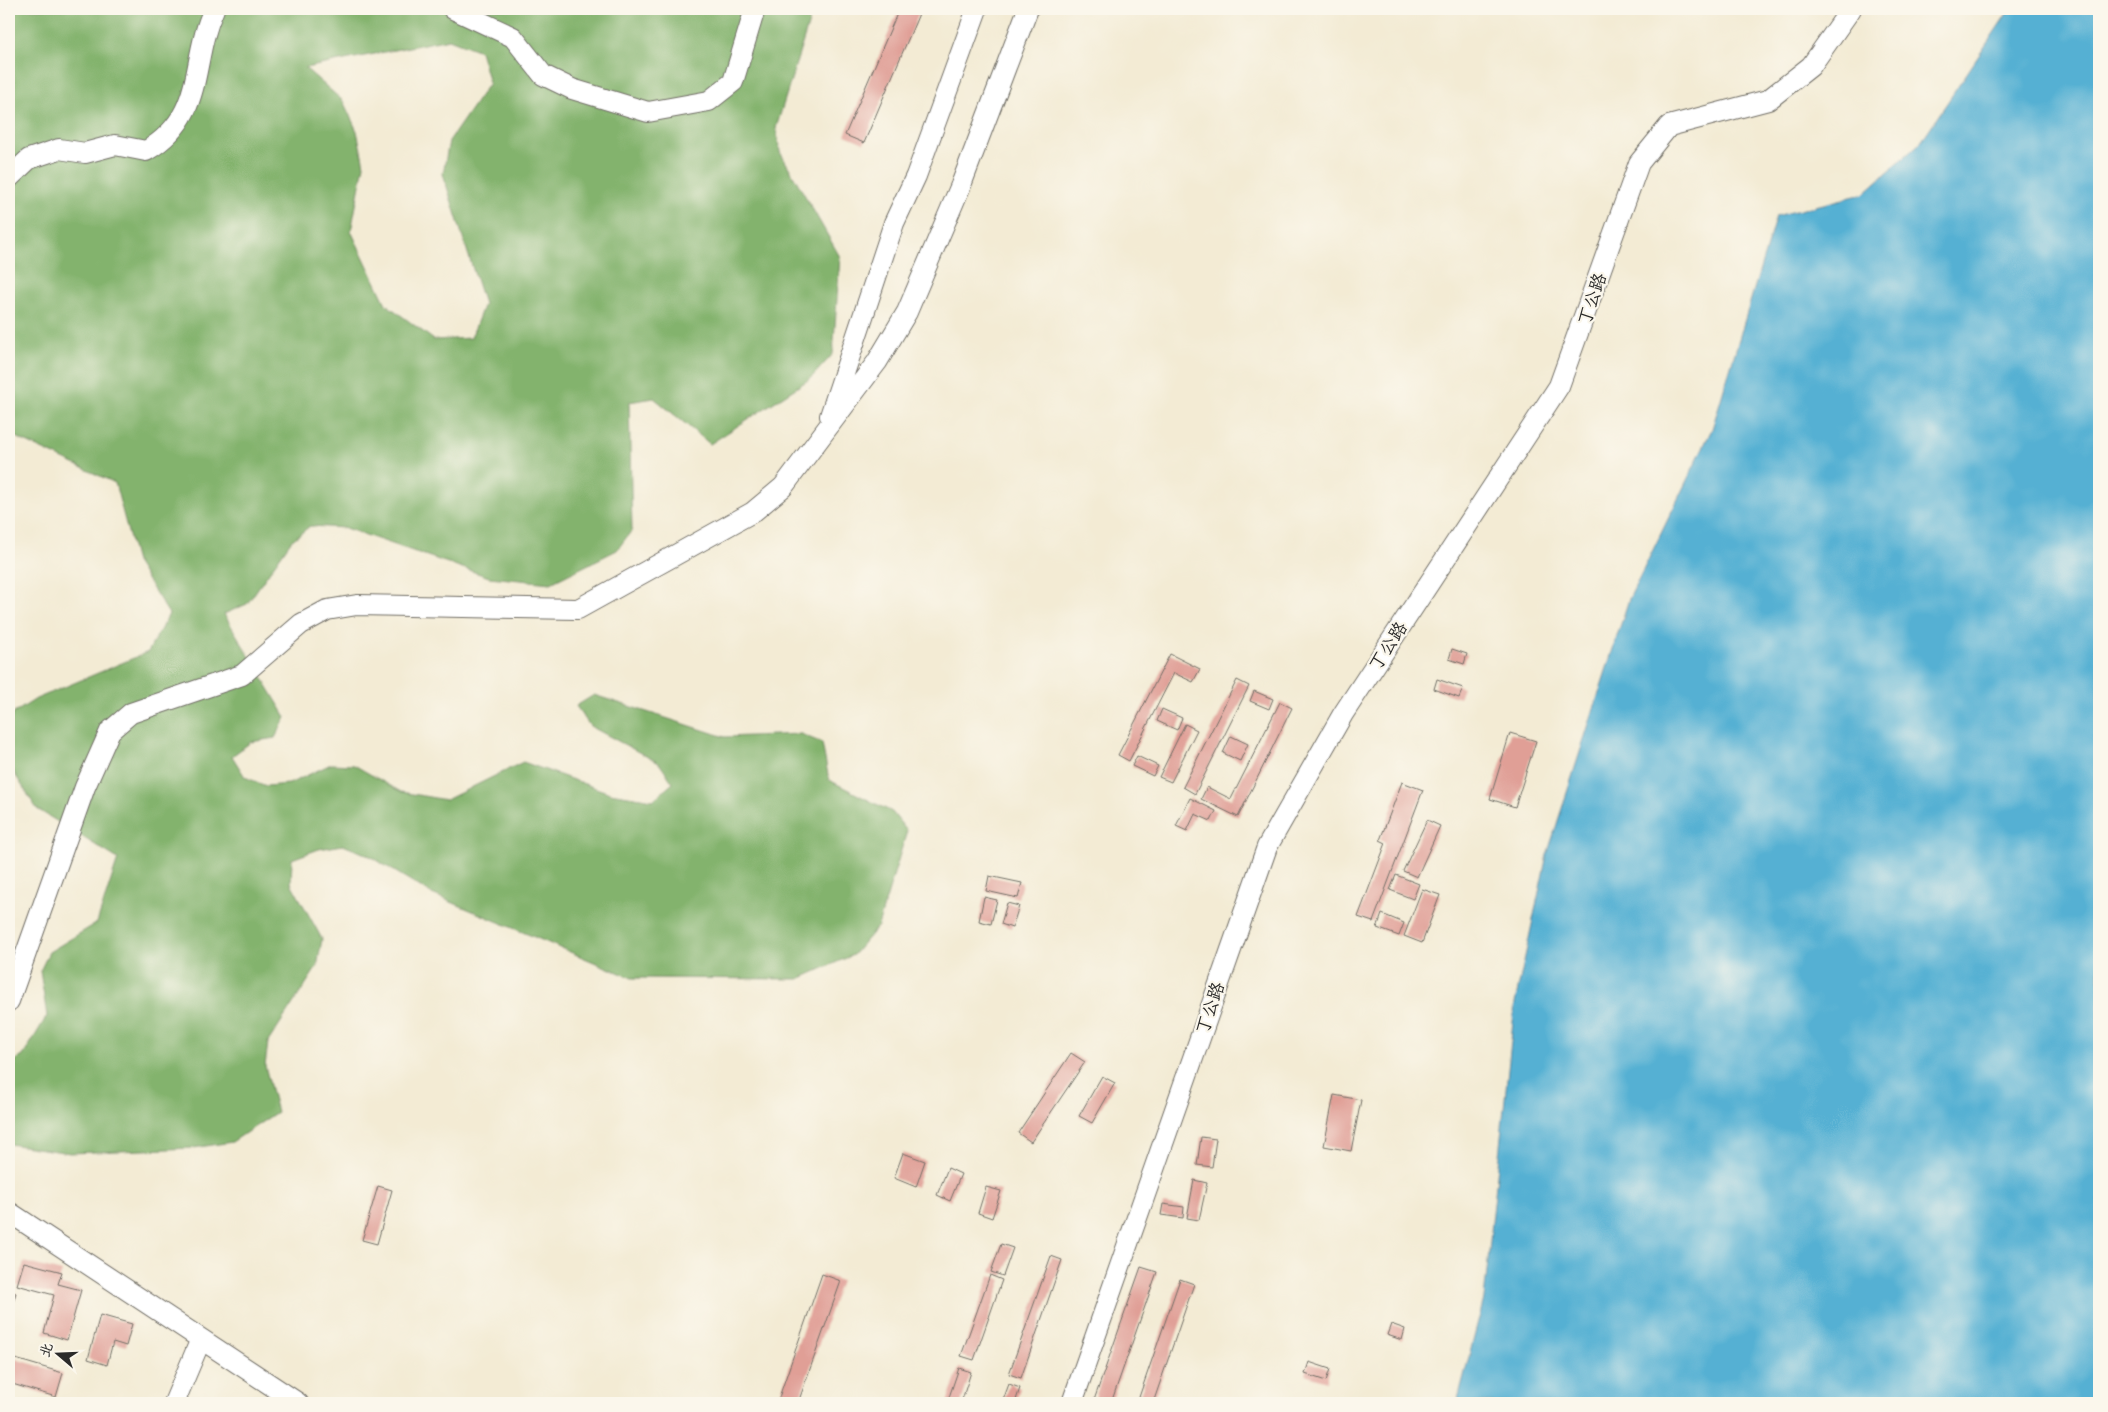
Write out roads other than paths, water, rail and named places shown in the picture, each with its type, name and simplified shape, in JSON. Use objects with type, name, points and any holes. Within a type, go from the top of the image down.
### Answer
[{"type":"street","points":[[9,178],[29,159],[59,149],[85,154],[115,146],[146,151],[159,143],[181,120],[194,90],[205,27],[214,9]]},
{"type":"street","points":[[453,9],[513,37],[543,75],[572,89],[648,112],[709,101],[733,82],[755,9]]},
{"type":"street","points":[[824,433],[894,223],[916,176],[977,9]]},
{"type":"street","points":[[9,1001],[85,787],[110,731],[131,713],[242,675],[301,624],[327,610],[357,605],[578,609],[753,512],[783,487],[877,362],[906,312],[961,185],[1028,9]]},
{"type":"street","name":"丁公路","points":[[1072,1403],[1266,847],[1343,714],[1558,386],[1640,163],[1669,126],[1768,100],[1812,66],[1851,9]]},
{"type":"street","points":[[9,1212],[298,1403]]},
{"type":"street","points":[[174,1403],[201,1339]]},
{"type":"water","points":[[2010,9],[2099,9],[2099,1403],[1457,1403],[1484,1299],[1515,1003],[1547,855],[1629,599],[1712,429],[1776,216],[1863,194],[1920,143]]}]
